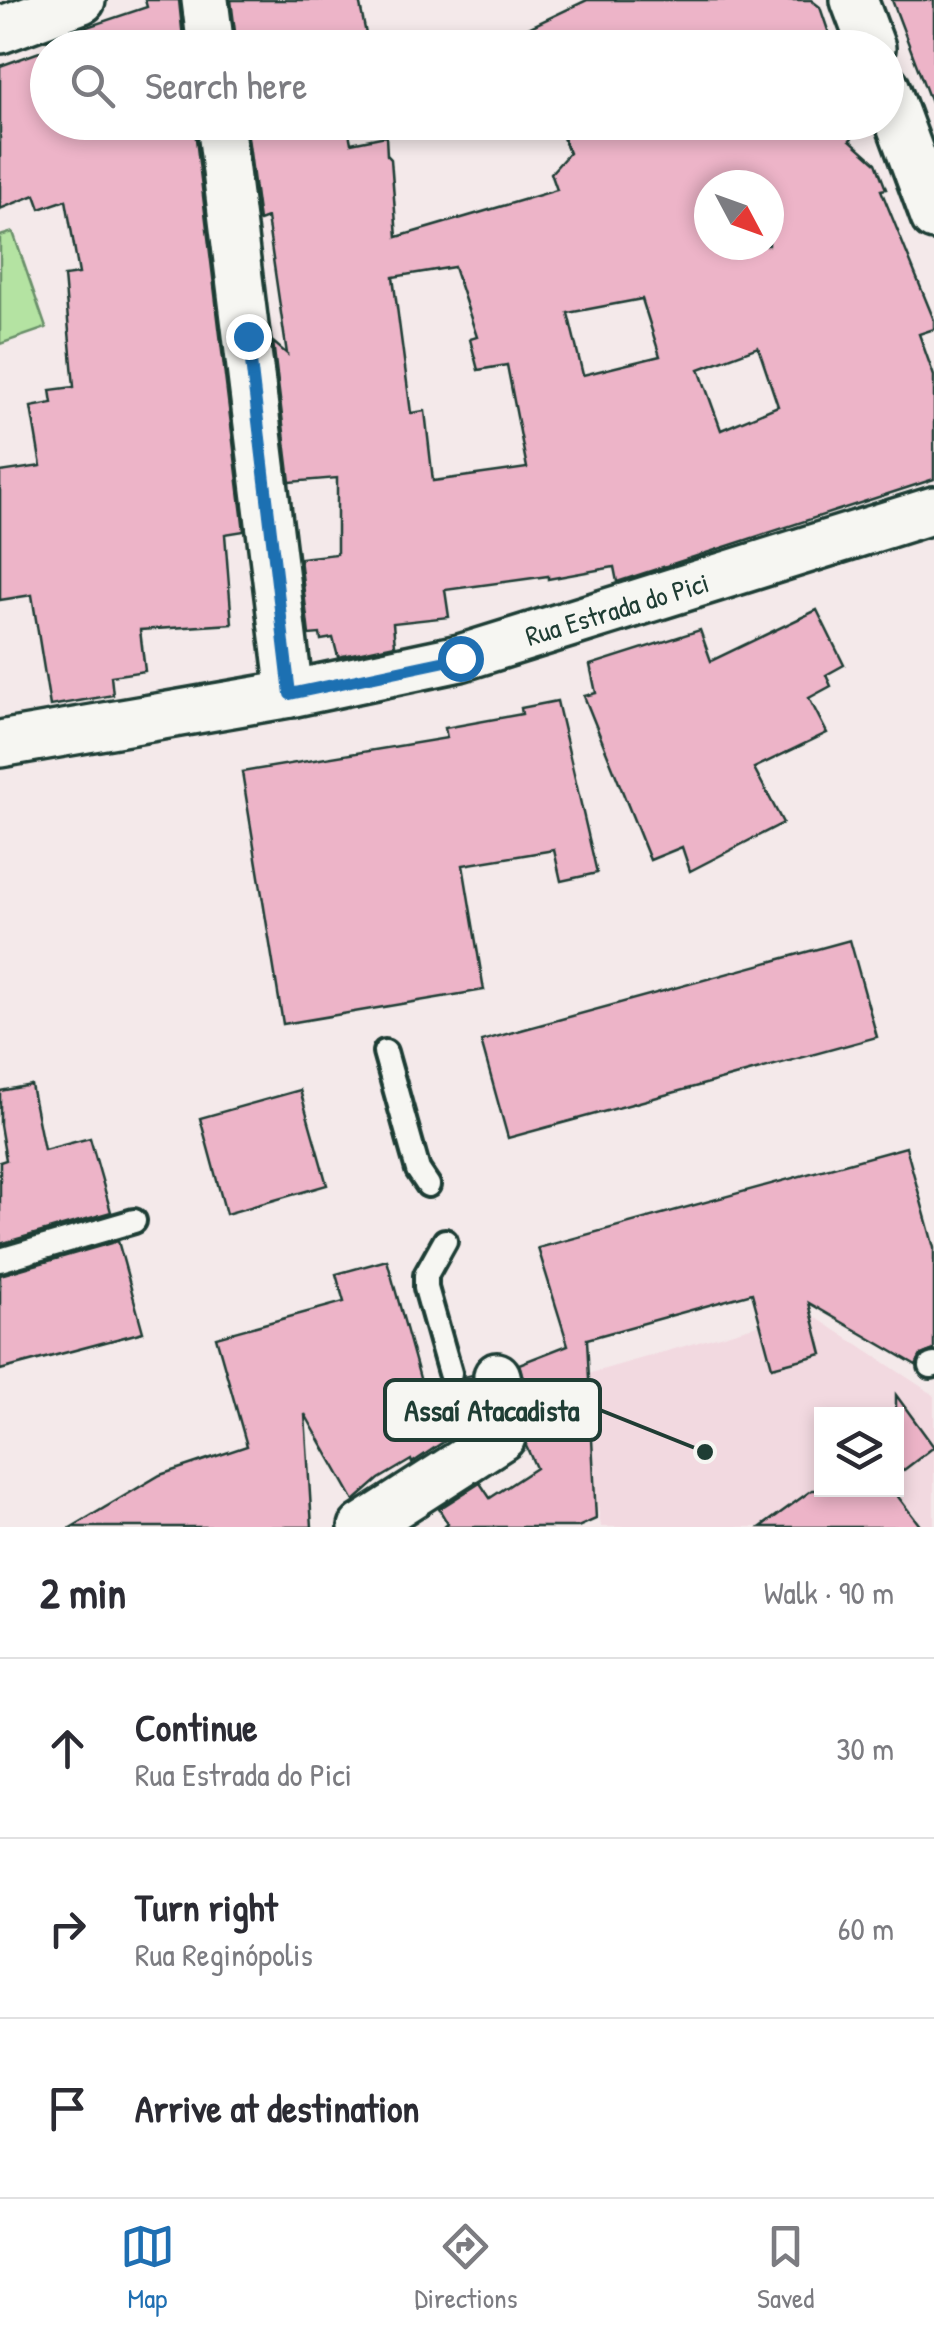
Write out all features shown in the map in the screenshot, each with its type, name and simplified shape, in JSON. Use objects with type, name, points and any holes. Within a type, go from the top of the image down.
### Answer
[{"type":"street","points":[[0,30],[82,0]]},
{"type":"street","points":[[204,0],[208,30]]},
{"type":"street","points":[[854,0],[865,30]]},
{"type":"street","points":[[904,135],[934,216]]},
{"type":"street","points":[[222,140],[290,694]]},
{"type":"street","name":"Rua Estrada do Pici","points":[[0,744],[290,694],[460,658],[934,510]]},
{"type":"street","points":[[362,1527],[502,1437],[502,1399],[496,1376]]},
{"type":"lane","points":[[385,1052],[418,1170],[428,1185]]},
{"type":"lane","points":[[0,1260],[134,1221]]},
{"type":"lane","points":[[445,1241],[426,1275],[426,1288],[450,1374]]},
{"type":"shaded area","points":[[806,1311],[934,1395],[934,1527],[601,1527],[577,1377]]},
{"type":"green space","points":[[13,232],[46,328],[0,344],[0,236]]},
{"type":"building","points":[[145,0],[179,0],[182,30],[78,30],[147,7]]},
{"type":"building","points":[[231,0],[359,0],[365,30],[235,30]]},
{"type":"building","points":[[587,0],[811,0],[820,7],[828,30],[524,30]]},
{"type":"building","points":[[892,0],[934,0],[934,102],[931,103]]},
{"type":"building","points":[[30,55],[30,140],[196,140],[244,531],[225,534],[232,624],[140,630],[145,671],[111,676],[113,695],[50,706],[32,595],[0,600],[0,472],[41,466],[31,407],[52,403],[50,390],[74,387],[64,276],[79,274],[66,200],[40,209],[35,195],[0,209],[0,66]]},
{"type":"building","points":[[248,140],[386,140],[397,237],[557,190],[551,173],[569,153],[564,140],[850,140],[876,163],[886,189],[881,190],[934,320],[934,329],[919,334],[934,376],[934,479],[617,582],[614,567],[445,590],[449,617],[393,623],[395,645],[338,657],[333,638],[321,640],[320,634],[309,635],[300,558],[337,554],[337,478],[290,482],[273,342],[287,354],[267,218],[259,221]],"holes":[[[454,267],[477,337],[470,339],[478,370],[507,365],[527,468],[433,481],[425,411],[411,413],[393,277]],[[642,299],[660,356],[583,375],[568,313]],[[758,347],[778,406],[721,430],[699,369]]]},
{"type":"building","points":[[817,610],[844,665],[826,675],[831,686],[809,698],[827,733],[754,768],[783,823],[690,871],[682,847],[650,860],[584,696],[596,693],[590,665],[700,630],[711,661]]},
{"type":"building","points":[[557,701],[597,873],[561,881],[554,850],[463,865],[484,990],[283,1024],[242,772],[447,738],[445,728],[522,714],[521,708]]},
{"type":"building","points":[[850,940],[877,1037],[508,1138],[481,1041]]},
{"type":"building","points":[[31,1085],[44,1150],[90,1138],[111,1212],[0,1244],[0,1162],[6,1160],[0,1091]]},
{"type":"building","points":[[300,1090],[327,1185],[226,1214],[200,1118]]},
{"type":"building","points":[[906,1147],[934,1248],[934,1350],[921,1355],[916,1365],[809,1303],[822,1354],[772,1367],[752,1293],[587,1339],[596,1519],[578,1527],[444,1527],[448,1524],[439,1509],[480,1483],[490,1498],[536,1468],[526,1446],[528,1399],[519,1364],[568,1345],[538,1248]]},
{"type":"building","points":[[118,1241],[143,1332],[0,1370],[0,1275]]},
{"type":"building","points":[[387,1260],[423,1389],[440,1384],[455,1387],[472,1375],[476,1420],[412,1463],[411,1460],[379,1479],[354,1501],[305,1414],[312,1527],[72,1527],[160,1475],[247,1446],[216,1337],[344,1302],[336,1274]]},
{"type":"building","points":[[896,1395],[934,1447],[904,1470],[904,1407],[896,1407]]},
{"type":"building","points":[[814,1490],[814,1497],[898,1497],[921,1527],[761,1527]]},
{"type":"place","name":"Assaí Atacadista","points":[[705,1452]]},
{"type":"route","points":[[248,336],[290,694],[460,658]]}]
